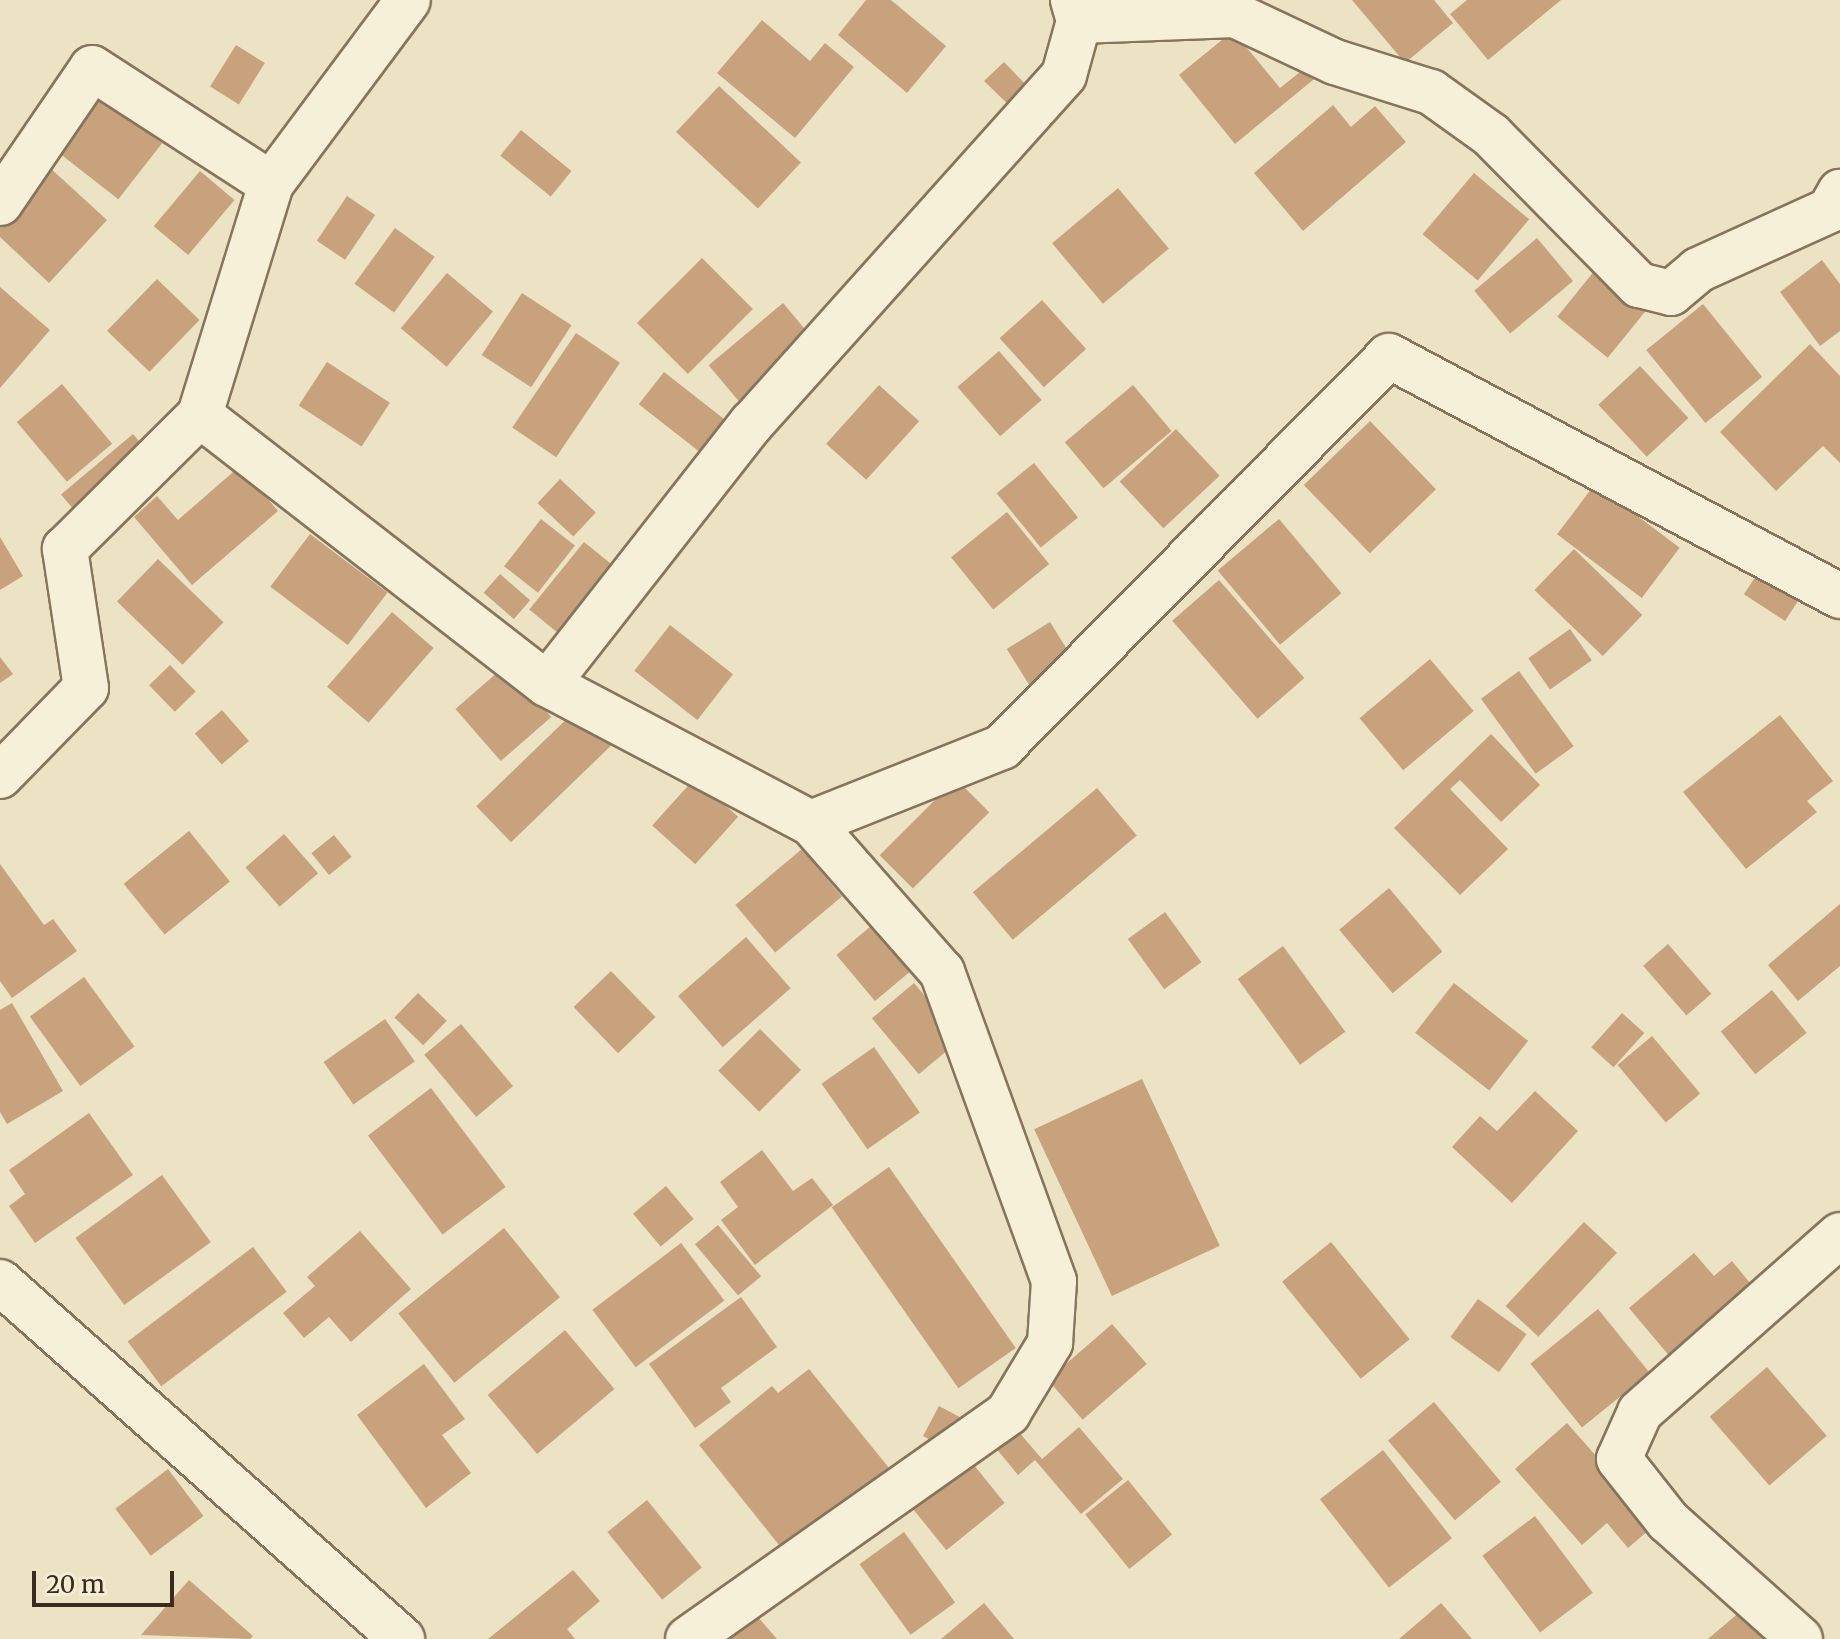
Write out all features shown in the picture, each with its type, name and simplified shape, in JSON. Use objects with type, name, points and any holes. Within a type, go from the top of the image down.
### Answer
[{"type":"street","points":[[0,776],[86,688],[65,549],[200,415],[271,184],[408,0]]},
{"type":"street","points":[[547,684],[752,423],[1064,75],[1076,11],[1235,15],[1335,62],[1431,92],[1491,135],[1639,285],[1671,293],[1698,270],[1837,206]]},
{"type":"street","points":[[0,203],[92,68],[271,184]]},
{"type":"street","points":[[811,823],[1002,747],[1389,356],[1840,596]]},
{"type":"street","points":[[200,415],[547,684],[811,823],[942,972],[1054,1281],[1050,1343],[1008,1413],[688,1639]]},
{"type":"street","points":[[1800,1639],[1668,1521],[1619,1459],[1640,1412],[1840,1235]]},
{"type":"street","points":[[0,1282],[402,1639]]},
{"type":"building","points":[[866,0],[891,0],[946,46],[907,93],[838,35]]},
{"type":"building","points":[[1352,0],[1434,0],[1453,23],[1405,63]]},
{"type":"building","points":[[1467,0],[1561,0],[1488,60],[1450,14]]},
{"type":"building","points":[[762,20],[810,61],[825,43],[854,67],[795,138],[717,73]]},
{"type":"building","points":[[1233,31],[1280,88],[1310,64],[1319,75],[1235,144],[1179,75]]},
{"type":"building","points":[[236,45],[265,63],[239,105],[210,87]]},
{"type":"building","points":[[1004,62],[1058,118],[1016,160],[1015,111],[984,81]]},
{"type":"building","points":[[719,86],[801,162],[758,208],[676,132]]},
{"type":"building","points":[[99,94],[162,143],[118,199],[55,150]]},
{"type":"building","points":[[1333,105],[1351,127],[1375,106],[1406,142],[1303,231],[1254,173]]},
{"type":"building","points":[[521,130],[572,171],[551,197],[500,156]]},
{"type":"building","points":[[48,166],[107,220],[49,283],[0,237],[0,218]]},
{"type":"building","points":[[200,171],[234,200],[188,255],[154,226]]},
{"type":"building","points":[[1474,173],[1529,219],[1478,281],[1423,234]]},
{"type":"building","points":[[1118,188],[1169,249],[1103,304],[1052,243]]},
{"type":"building","points":[[347,196],[375,215],[345,260],[317,241]]},
{"type":"building","points":[[395,228],[435,257],[394,313],[354,284]]},
{"type":"building","points":[[1537,238],[1573,281],[1510,334],[1474,291]]},
{"type":"building","points":[[702,258],[753,309],[688,374],[637,323]]},
{"type":"building","points":[[1822,260],[1840,284],[1840,331],[1820,346],[1780,292]]},
{"type":"building","points":[[1600,264],[1651,305],[1608,358],[1557,317]]},
{"type":"building","points":[[447,273],[493,312],[447,367],[401,328]]},
{"type":"building","points":[[157,279],[199,320],[149,372],[107,331]]},
{"type":"building","points":[[0,287],[50,330],[0,388]]},
{"type":"building","points":[[522,293],[571,325],[531,387],[482,355]]},
{"type":"building","points":[[1042,300],[1086,349],[1044,387],[1000,338]]},
{"type":"building","points":[[783,303],[824,352],[750,414],[709,365]]},
{"type":"building","points":[[1703,304],[1762,377],[1705,423],[1646,350]]},
{"type":"building","points":[[576,333],[620,363],[556,457],[512,428]]},
{"type":"building","points":[[1810,344],[1840,376],[1840,463],[1823,446],[1776,491],[1720,432]]},
{"type":"building","points":[[999,351],[1042,400],[1000,436],[957,387]]},
{"type":"building","points":[[327,362],[390,403],[362,446],[299,406]]},
{"type":"building","points":[[1640,366],[1688,418],[1647,457],[1598,405]]},
{"type":"building","points":[[664,372],[748,438],[723,470],[639,404]]},
{"type":"building","points":[[62,384],[112,444],[67,482],[17,422]]},
{"type":"building","points":[[879,385],[919,421],[866,480],[826,444]]},
{"type":"building","points":[[1133,385],[1172,431],[1103,488],[1065,442]]},
{"type":"building","points":[[1370,421],[1436,489],[1370,553],[1304,485]]},
{"type":"building","points":[[1176,429],[1220,476],[1163,528],[1120,482]]},
{"type":"building","points":[[133,434],[155,461],[83,521],[61,494]]},
{"type":"building","points":[[1034,463],[1078,517],[1041,548],[997,493]]},
{"type":"building","points":[[240,466],[278,511],[192,585],[134,517],[157,496],[178,520]]},
{"type":"building","points":[[560,479],[596,512],[573,537],[537,503]]},
{"type":"building","points":[[1595,484],[1680,548],[1642,598],[1557,534]]},
{"type":"building","points":[[1007,512],[1049,564],[993,609],[951,557]]},
{"type":"building","points":[[541,519],[575,545],[538,593],[504,566]]},
{"type":"building","points":[[1279,519],[1341,593],[1280,645],[1218,570]]},
{"type":"building","points":[[310,534],[387,592],[348,645],[270,587]]},
{"type":"building","points":[[0,537],[23,576],[0,590]]},
{"type":"building","points":[[584,542],[617,569],[563,637],[529,610]]},
{"type":"building","points":[[1574,549],[1642,615],[1603,656],[1534,590]]},
{"type":"building","points":[[158,559],[223,622],[182,665],[117,601]]},
{"type":"building","points":[[1763,565],[1804,592],[1785,621],[1744,594]]},
{"type":"building","points":[[500,574],[530,600],[514,619],[484,593]]},
{"type":"building","points":[[1219,580],[1304,678],[1257,719],[1172,621]]},
{"type":"building","points":[[392,612],[434,648],[369,723],[327,687]]},
{"type":"building","points":[[1050,622],[1076,664],[1033,691],[1007,649]]},
{"type":"building","points":[[670,625],[733,674],[697,720],[634,671]]},
{"type":"building","points":[[1570,629],[1592,660],[1550,689],[1528,658]]},
{"type":"building","points":[[0,657],[13,674],[0,683]]},
{"type":"building","points":[[1430,659],[1474,711],[1403,770],[1360,718]]},
{"type":"building","points":[[170,665],[196,692],[175,712],[149,685]]},
{"type":"building","points":[[506,665],[551,717],[501,761],[455,709]]},
{"type":"building","points":[[1519,671],[1574,746],[1536,774],[1481,699]]},
{"type":"building","points":[[577,709],[612,745],[511,842],[476,806]]},
{"type":"building","points":[[222,710],[249,741],[222,765],[195,734]]},
{"type":"building","points":[[1780,715],[1833,781],[1807,801],[1817,812],[1746,869],[1683,792]]},
{"type":"building","points":[[1491,734],[1540,785],[1501,822],[1460,780],[1450,789],[1508,849],[1460,895],[1394,828]]},
{"type":"building","points":[[695,778],[738,817],[695,864],[652,826]]},
{"type":"building","points":[[956,779],[989,812],[913,889],[880,855]]},
{"type":"building","points":[[1097,788],[1137,835],[1013,940],[973,892]]},
{"type":"building","points":[[189,831],[230,882],[165,934],[124,884]]},
{"type":"building","points":[[284,834],[318,873],[280,907],[246,867]]},
{"type":"building","points":[[334,835],[352,857],[329,875],[311,853]]},
{"type":"building","points":[[802,849],[842,896],[775,952],[735,905]]},
{"type":"building","points":[[0,864],[44,925],[53,919],[77,951],[12,998],[0,981]]},
{"type":"building","points":[[1389,888],[1442,952],[1393,993],[1339,930]]},
{"type":"building","points":[[1840,904],[1840,966],[1798,1001],[1768,965]]},
{"type":"building","points":[[1165,912],[1201,962],[1164,989],[1128,939]]},
{"type":"building","points":[[877,921],[916,967],[875,1001],[836,955]]},
{"type":"building","points":[[746,937],[791,988],[723,1047],[678,996]]},
{"type":"building","points":[[1668,944],[1711,994],[1686,1015],[1643,966]]},
{"type":"building","points":[[1283,946],[1345,1032],[1300,1065],[1238,979]]},
{"type":"building","points":[[611,971],[655,1017],[618,1053],[574,1007]]},
{"type":"building","points":[[84,977],[135,1047],[80,1086],[30,1016]]},
{"type":"building","points":[[914,983],[961,1039],[919,1074],[872,1018]]},
{"type":"building","points":[[1454,983],[1528,1041],[1489,1091],[1415,1033]]},
{"type":"building","points":[[1772,990],[1807,1033],[1755,1074],[1721,1032]]},
{"type":"building","points":[[418,993],[447,1021],[423,1045],[394,1017]]},
{"type":"building","points":[[12,1003],[63,1091],[7,1124],[0,1112],[0,1010]]},
{"type":"building","points":[[1622,1013],[1644,1033],[1614,1067],[1591,1047]]},
{"type":"building","points":[[385,1019],[415,1062],[353,1105],[324,1062]]},
{"type":"building","points":[[461,1024],[513,1086],[476,1117],[424,1055]]},
{"type":"building","points":[[760,1029],[801,1070],[759,1112],[718,1071]]},
{"type":"building","points":[[1652,1036],[1700,1093],[1666,1122],[1618,1065]]},
{"type":"building","points":[[874,1047],[920,1113],[867,1149],[822,1084]]},
{"type":"building","points":[[1142,1079],[1220,1246],[1112,1296],[1034,1129]]},
{"type":"building","points":[[431,1088],[506,1187],[443,1235],[368,1136]]},
{"type":"building","points":[[1535,1091],[1578,1131],[1512,1203],[1452,1147],[1480,1116],[1497,1131]]},
{"type":"building","points":[[89,1113],[133,1175],[35,1243],[9,1206],[25,1194],[9,1170]]},
{"type":"building","points":[[762,1150],[793,1191],[812,1178],[833,1205],[755,1265],[721,1220],[738,1207],[720,1182]]},
{"type":"building","points":[[889,1167],[1016,1348],[958,1388],[832,1207]]},
{"type":"building","points":[[162,1175],[211,1242],[124,1305],[75,1238]]},
{"type":"building","points":[[666,1186],[694,1219],[661,1247],[633,1214]]},
{"type":"building","points":[[1584,1222],[1617,1253],[1538,1337],[1506,1306]]},
{"type":"building","points":[[718,1225],[761,1276],[738,1296],[695,1244]]},
{"type":"building","points":[[504,1228],[560,1297],[454,1383],[398,1314]]},
{"type":"building","points":[[360,1231],[411,1289],[351,1342],[329,1317],[304,1338],[283,1313],[315,1286],[307,1277]]},
{"type":"building","points":[[1331,1242],[1410,1339],[1361,1379],[1282,1282]]},
{"type":"building","points":[[681,1243],[724,1301],[636,1367],[592,1310]]},
{"type":"building","points":[[253,1247],[287,1292],[161,1386],[128,1341]]},
{"type":"building","points":[[1694,1253],[1714,1276],[1732,1261],[1764,1300],[1682,1371],[1629,1308]]},
{"type":"building","points":[[741,1297],[777,1347],[721,1388],[731,1402],[695,1428],[649,1364]]},
{"type":"building","points":[[1478,1299],[1527,1334],[1499,1372],[1450,1337]]},
{"type":"building","points":[[1598,1309],[1650,1373],[1582,1427],[1530,1364]]},
{"type":"building","points":[[1112,1324],[1147,1364],[1083,1420],[1048,1380]]},
{"type":"building","points":[[565,1330],[614,1389],[537,1454],[488,1395]]},
{"type":"building","points":[[424,1364],[465,1419],[442,1435],[471,1473],[426,1508],[357,1415]]},
{"type":"building","points":[[1767,1367],[1827,1436],[1769,1486],[1710,1417]]},
{"type":"building","points":[[809,1369],[889,1468],[783,1550],[699,1445],[772,1386],[778,1393]]},
{"type":"building","points":[[1434,1402],[1501,1482],[1455,1520],[1388,1441]]},
{"type":"building","points":[[939,1406],[962,1418],[946,1448],[923,1436]]},
{"type":"building","points":[[1011,1423],[1042,1459],[1079,1427],[1123,1479],[1081,1514],[1035,1460],[1018,1475],[990,1441]]},
{"type":"building","points":[[1567,1423],[1656,1524],[1628,1548],[1607,1523],[1582,1545],[1515,1469]]},
{"type":"building","points":[[1383,1450],[1452,1538],[1389,1588],[1320,1499]]},
{"type":"building","points":[[965,1454],[1005,1503],[946,1550],[907,1501]]},
{"type":"building","points":[[168,1469],[204,1516],[151,1556],[115,1509]]},
{"type":"building","points":[[1128,1480],[1172,1534],[1129,1569],[1085,1515]]},
{"type":"building","points":[[647,1500],[702,1568],[662,1600],[607,1532]]},
{"type":"building","points":[[1535,1516],[1593,1593],[1540,1632],[1482,1556]]},
{"type":"building","points":[[904,1532],[955,1602],[911,1635],[860,1564]]},
{"type":"building","points":[[573,1570],[600,1601],[567,1629],[575,1639],[488,1639]]},
{"type":"building","points":[[189,1580],[253,1636],[250,1639],[141,1635]]},
{"type":"building","points":[[984,1603],[1014,1639],[941,1639]]},
{"type":"building","points":[[1441,1603],[1472,1639],[1399,1639]]},
{"type":"building","points":[[1749,1604],[1779,1639],[1708,1639]]},
{"type":"building","points":[[751,1609],[777,1639],[716,1639]]}]
